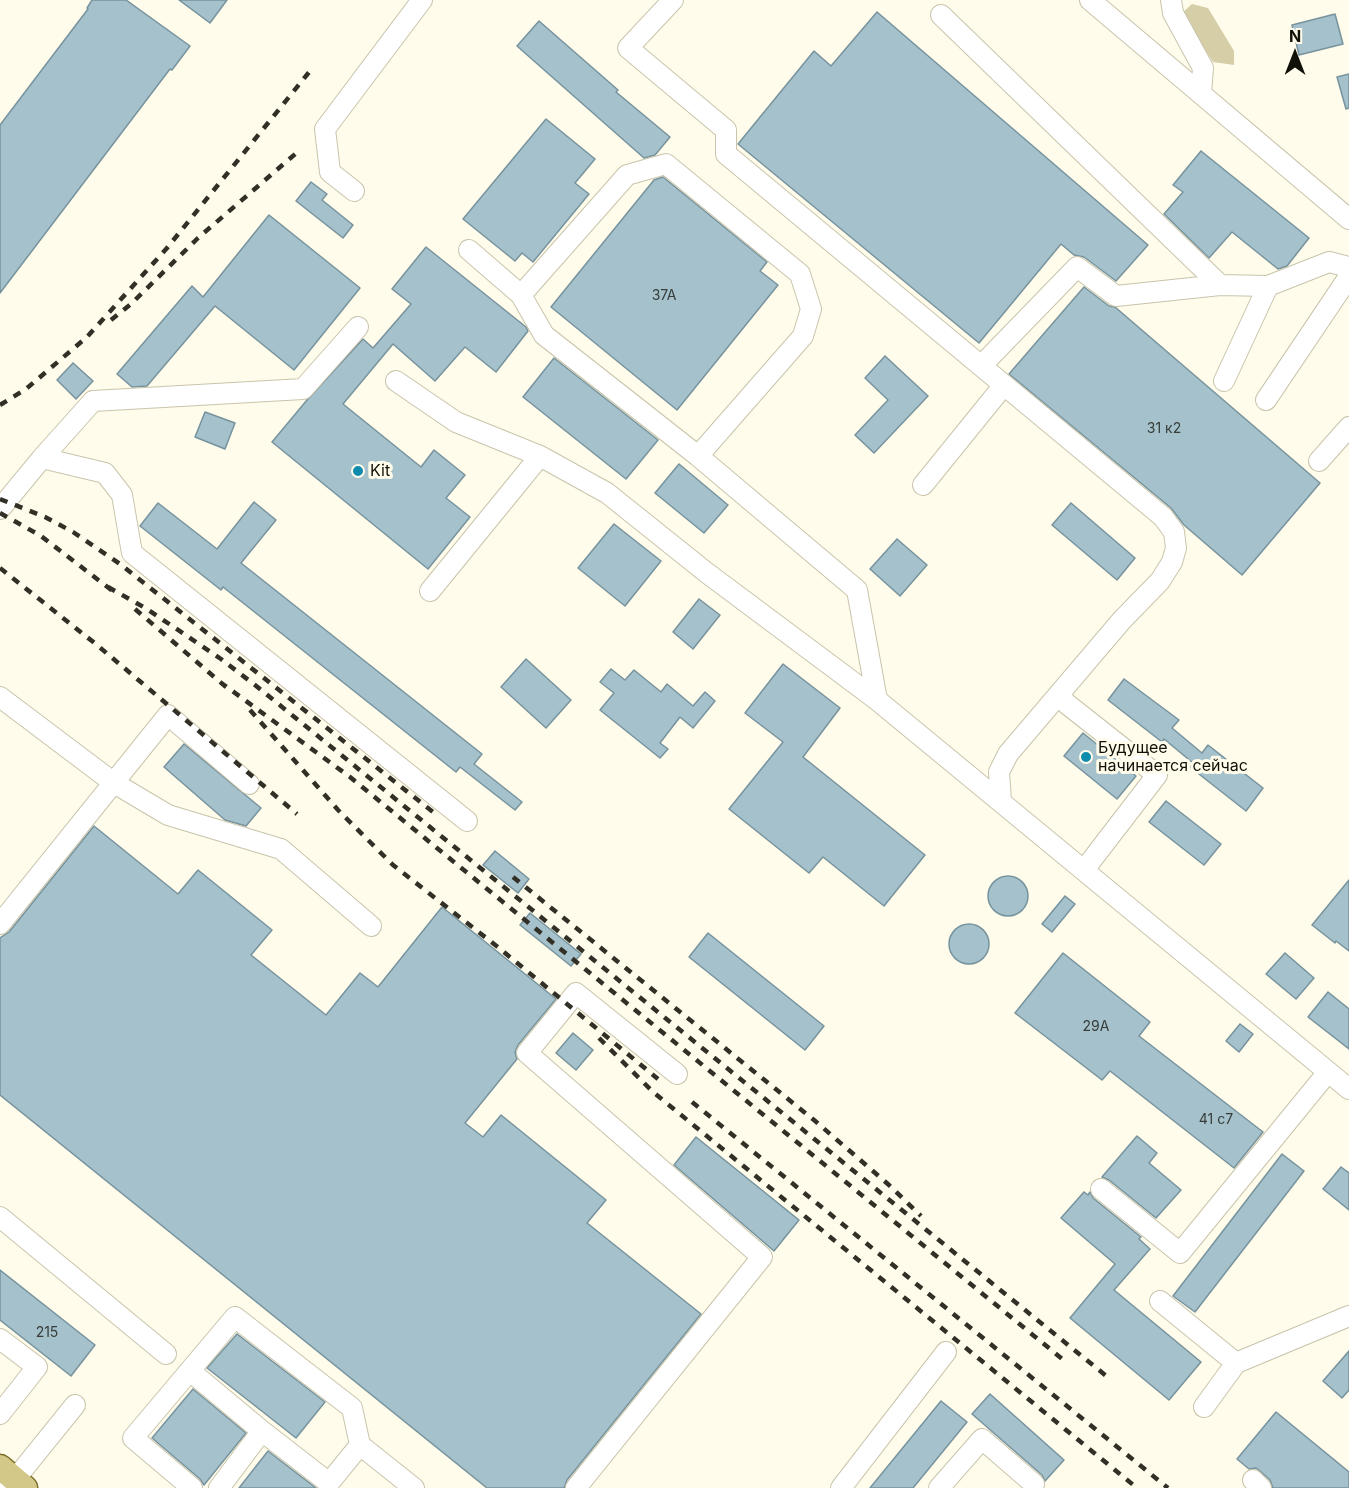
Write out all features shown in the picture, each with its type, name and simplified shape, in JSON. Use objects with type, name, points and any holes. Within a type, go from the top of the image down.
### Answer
[{"type":"lane","points":[[354,191],[330,172],[325,129],[422,0]]},
{"type":"lane","points":[[673,0],[628,48],[726,130],[726,154],[1163,517],[1174,532],[1176,548],[1172,562],[1160,581],[1122,620],[1008,754],[999,772],[1001,801]]},
{"type":"lane","points":[[1090,0],[1349,219]]},
{"type":"lane","points":[[1171,0],[1173,13],[1203,68],[1201,94]]},
{"type":"lane","points":[[941,15],[1220,285]]},
{"type":"lane","points":[[521,295],[627,175],[666,164],[800,274],[811,309],[803,336],[698,456]]},
{"type":"lane","points":[[469,250],[521,295],[544,335],[698,456],[856,590],[877,699]]},
{"type":"lane","points":[[981,366],[1077,267],[1116,296],[1220,285],[1268,286],[1329,262],[1349,275],[1266,400]]},
{"type":"lane","points":[[1224,381],[1268,286]]},
{"type":"lane","points":[[0,509],[93,401],[303,389],[358,327]]},
{"type":"lane","points":[[396,381],[456,422],[540,456],[607,493],[707,573],[877,699],[1349,1089]]},
{"type":"lane","points":[[923,485],[1004,385]]},
{"type":"lane","points":[[1319,461],[1349,427]]},
{"type":"lane","points":[[430,591],[540,456]]},
{"type":"lane","points":[[42,458],[105,473],[122,495],[132,553],[467,821]]},
{"type":"lane","points":[[1058,695],[1157,775],[1084,870]]},
{"type":"lane","points":[[0,697],[114,783],[168,815],[281,849],[370,926]]},
{"type":"lane","points":[[0,924],[168,716],[249,784]]},
{"type":"lane","points":[[576,1488],[762,1257],[526,1053],[576,993],[677,1074]]},
{"type":"lane","points":[[1101,1189],[1180,1253],[1328,1071]]},
{"type":"lane","points":[[0,1217],[166,1354]]},
{"type":"lane","points":[[1160,1301],[1236,1362]]},
{"type":"lane","points":[[1204,1407],[1236,1362],[1349,1316]]},
{"type":"lane","points":[[192,1488],[133,1438],[235,1317],[352,1408],[360,1445],[414,1488]]},
{"type":"lane","points":[[0,1339],[37,1367],[0,1414]]},
{"type":"lane","points":[[841,1488],[946,1352]]},
{"type":"lane","points":[[190,1371],[327,1486],[360,1445]]},
{"type":"lane","points":[[12,1481],[75,1405]]},
{"type":"lane","points":[[219,1488],[262,1431]]},
{"type":"lane","points":[[939,1488],[982,1439],[1034,1484]]},
{"type":"shaded area","points":[[1192,4],[1208,8],[1234,51],[1234,65],[1213,62],[1182,13]]},
{"type":"building","points":[[92,0],[126,0],[190,46],[172,70],[170,69],[0,293],[0,125],[88,9]]},
{"type":"building","points":[[179,0],[227,0],[210,23]]},
{"type":"building","points":[[877,12],[1148,245],[1116,281],[1084,257],[1074,255],[1061,244],[979,343],[738,144],[814,51],[831,66]]},
{"type":"building","points":[[1335,14],[1343,44],[1299,55],[1292,25]]},
{"type":"building","points":[[539,21],[618,90],[616,92],[670,137],[655,155],[644,158],[517,46]]},
{"type":"building","points":[[1349,74],[1349,108],[1346,109],[1337,77]]},
{"type":"building","points":[[546,119],[595,159],[575,183],[589,194],[533,262],[522,253],[515,261],[463,219]]},
{"type":"building","points":[[1201,151],[1309,238],[1287,266],[1278,269],[1232,232],[1209,258],[1164,214],[1183,192],[1173,185]]},
{"type":"building","points":[[663,177],[767,262],[760,271],[778,285],[677,410],[551,307],[654,180]]},
{"type":"building","points":[[311,182],[327,194],[322,200],[353,225],[343,238],[296,201]]},
{"type":"building","points":[[269,215],[360,288],[294,370],[215,306],[147,386],[132,387],[117,374],[192,286],[203,297]]},
{"type":"building","points":[[426,247],[526,327],[528,331],[496,372],[465,347],[435,381],[393,344],[343,404],[421,467],[434,450],[465,475],[446,498],[470,517],[428,569],[272,442],[363,339],[373,348],[411,304],[392,289]]},
{"type":"building","points":[[1084,287],[1109,306],[1115,307],[1320,483],[1242,575],[1184,525],[1171,508],[1009,374]]},
{"type":"building","points":[[885,356],[928,396],[874,453],[855,435],[888,400],[865,378]]},
{"type":"building","points":[[554,358],[658,440],[626,479],[523,397]]},
{"type":"building","points":[[73,363],[93,381],[76,399],[57,380]]},
{"type":"building","points":[[205,412],[235,423],[225,449],[195,437]]},
{"type":"building","points":[[679,464],[728,505],[704,533],[655,493]]},
{"type":"building","points":[[254,502],[276,520],[241,563],[482,754],[474,764],[522,802],[515,810],[460,767],[456,772],[223,587],[221,590],[140,526],[158,503],[217,549]]},
{"type":"building","points":[[1071,503],[1135,558],[1117,580],[1052,525]]},
{"type":"building","points":[[614,524],[661,561],[625,606],[578,568]]},
{"type":"building","points":[[897,539],[927,565],[900,596],[870,569]]},
{"type":"building","points":[[699,599],[720,615],[693,649],[673,632]]},
{"type":"building","points":[[526,659],[571,700],[546,728],[501,687]]},
{"type":"building","points":[[783,664],[840,708],[803,757],[925,855],[884,906],[823,857],[809,873],[729,809],[783,742],[745,713]]},
{"type":"building","points":[[611,669],[625,680],[634,670],[661,692],[667,684],[693,706],[705,692],[715,701],[693,728],[680,717],[660,743],[668,749],[660,758],[600,710],[614,693],[600,682]]},
{"type":"building","points":[[1124,679],[1179,720],[1172,728],[1202,753],[1208,745],[1263,788],[1246,811],[1190,767],[1193,763],[1164,739],[1162,742],[1108,700]]},
{"type":"building","points":[[1083,733],[1136,776],[1117,799],[1064,756]]},
{"type":"building","points":[[184,744],[261,808],[246,826],[225,820],[164,767]]},
{"type":"building","points":[[1166,801],[1221,844],[1204,865],[1149,822]]},
{"type":"building","points":[[94,826],[178,894],[198,870],[272,930],[251,955],[326,1015],[360,973],[378,987],[442,907],[556,999],[518,1045],[515,1052],[517,1059],[465,1123],[483,1137],[501,1115],[606,1200],[587,1223],[701,1314],[567,1480],[564,1488],[487,1488],[0,1095],[0,938],[9,932]]},
{"type":"building","points":[[495,851],[529,879],[518,893],[483,865]]},
{"type":"building","points":[[1008,876],[1016,877],[1022,882],[1027,888],[1027,904],[1022,910],[1016,915],[1008,916],[1000,915],[994,910],[989,904],[988,896],[989,888],[994,882],[1000,877]]},
{"type":"building","points":[[1349,880],[1349,951],[1312,925]]},
{"type":"building","points":[[1065,896],[1075,904],[1052,932],[1042,924]]},
{"type":"building","points":[[530,913],[581,954],[571,966],[520,925]]},
{"type":"building","points":[[969,924],[977,925],[983,930],[988,936],[988,952],[983,958],[977,963],[969,964],[961,963],[955,958],[950,952],[949,944],[950,936],[955,930],[961,925]]},
{"type":"building","points":[[708,933],[824,1026],[805,1050],[689,957]]},
{"type":"building","points":[[1063,953],[1150,1022],[1139,1036],[1263,1132],[1234,1168],[1110,1071],[1102,1080],[1015,1013]]},
{"type":"building","points":[[1285,953],[1314,978],[1296,999],[1266,974]]},
{"type":"building","points":[[1328,992],[1349,1009],[1349,1049],[1308,1017]]},
{"type":"building","points":[[1240,1024],[1253,1034],[1239,1052],[1226,1041]]},
{"type":"building","points":[[573,1033],[593,1050],[576,1070],[556,1053]]},
{"type":"building","points":[[1137,1136],[1157,1153],[1149,1163],[1181,1190],[1156,1218],[1109,1180],[1102,1177]]},
{"type":"building","points":[[696,1137],[799,1220],[774,1251],[674,1165]]},
{"type":"building","points":[[1282,1154],[1304,1171],[1195,1312],[1173,1296]]},
{"type":"building","points":[[1341,1167],[1349,1173],[1349,1210],[1323,1189]]},
{"type":"building","points":[[1084,1192],[1088,1195],[1090,1192],[1093,1198],[1141,1237],[1139,1239],[1150,1249],[1114,1290],[1201,1362],[1169,1400],[1070,1318],[1115,1264],[1061,1218]]},
{"type":"building","points":[[0,1270],[95,1345],[71,1376],[0,1320]]},
{"type":"building","points":[[237,1334],[325,1402],[296,1438],[207,1368]]},
{"type":"building","points":[[1349,1351],[1349,1390],[1342,1398],[1323,1381]]},
{"type":"building","points":[[193,1389],[246,1433],[204,1485],[152,1438]]},
{"type":"building","points":[[990,1394],[1064,1460],[1045,1481],[1042,1475],[972,1414]]},
{"type":"building","points":[[941,1401],[967,1422],[913,1488],[870,1488]]},
{"type":"building","points":[[1276,1412],[1349,1472],[1349,1488],[1273,1488],[1270,1480],[1261,1472],[1256,1468],[1249,1469],[1237,1459]]},
{"type":"building","points":[[268,1451],[316,1488],[239,1488]]},
{"type":"railway","points":[[0,405],[26,389],[87,337],[167,248],[310,71]]},
{"type":"railway","points":[[111,320],[131,304],[198,238],[301,149]]},
{"type":"railway","points":[[0,499],[45,517],[73,532],[120,564],[438,816]]},
{"type":"railway","points":[[0,513],[41,536],[114,592]]},
{"type":"railway","points":[[0,568],[97,645],[297,814]]},
{"type":"railway","points":[[108,587],[147,609],[255,685],[1110,1379]]},
{"type":"railway","points":[[135,609],[226,687]]},
{"type":"railway","points":[[220,682],[350,777],[1066,1362]]},
{"type":"railway","points":[[250,710],[338,810],[393,865],[499,948],[658,1079]]},
{"type":"railway","points":[[513,877],[814,1120],[921,1216]]},
{"type":"railway","points":[[599,1038],[653,1092],[1137,1488]]},
{"type":"railway","points":[[692,1102],[1168,1488]]},
{"type":"place","name":"Kit","points":[[358,471]]},
{"type":"place","name":"Будущее начинается сейчас","points":[[1086,757]]}]
